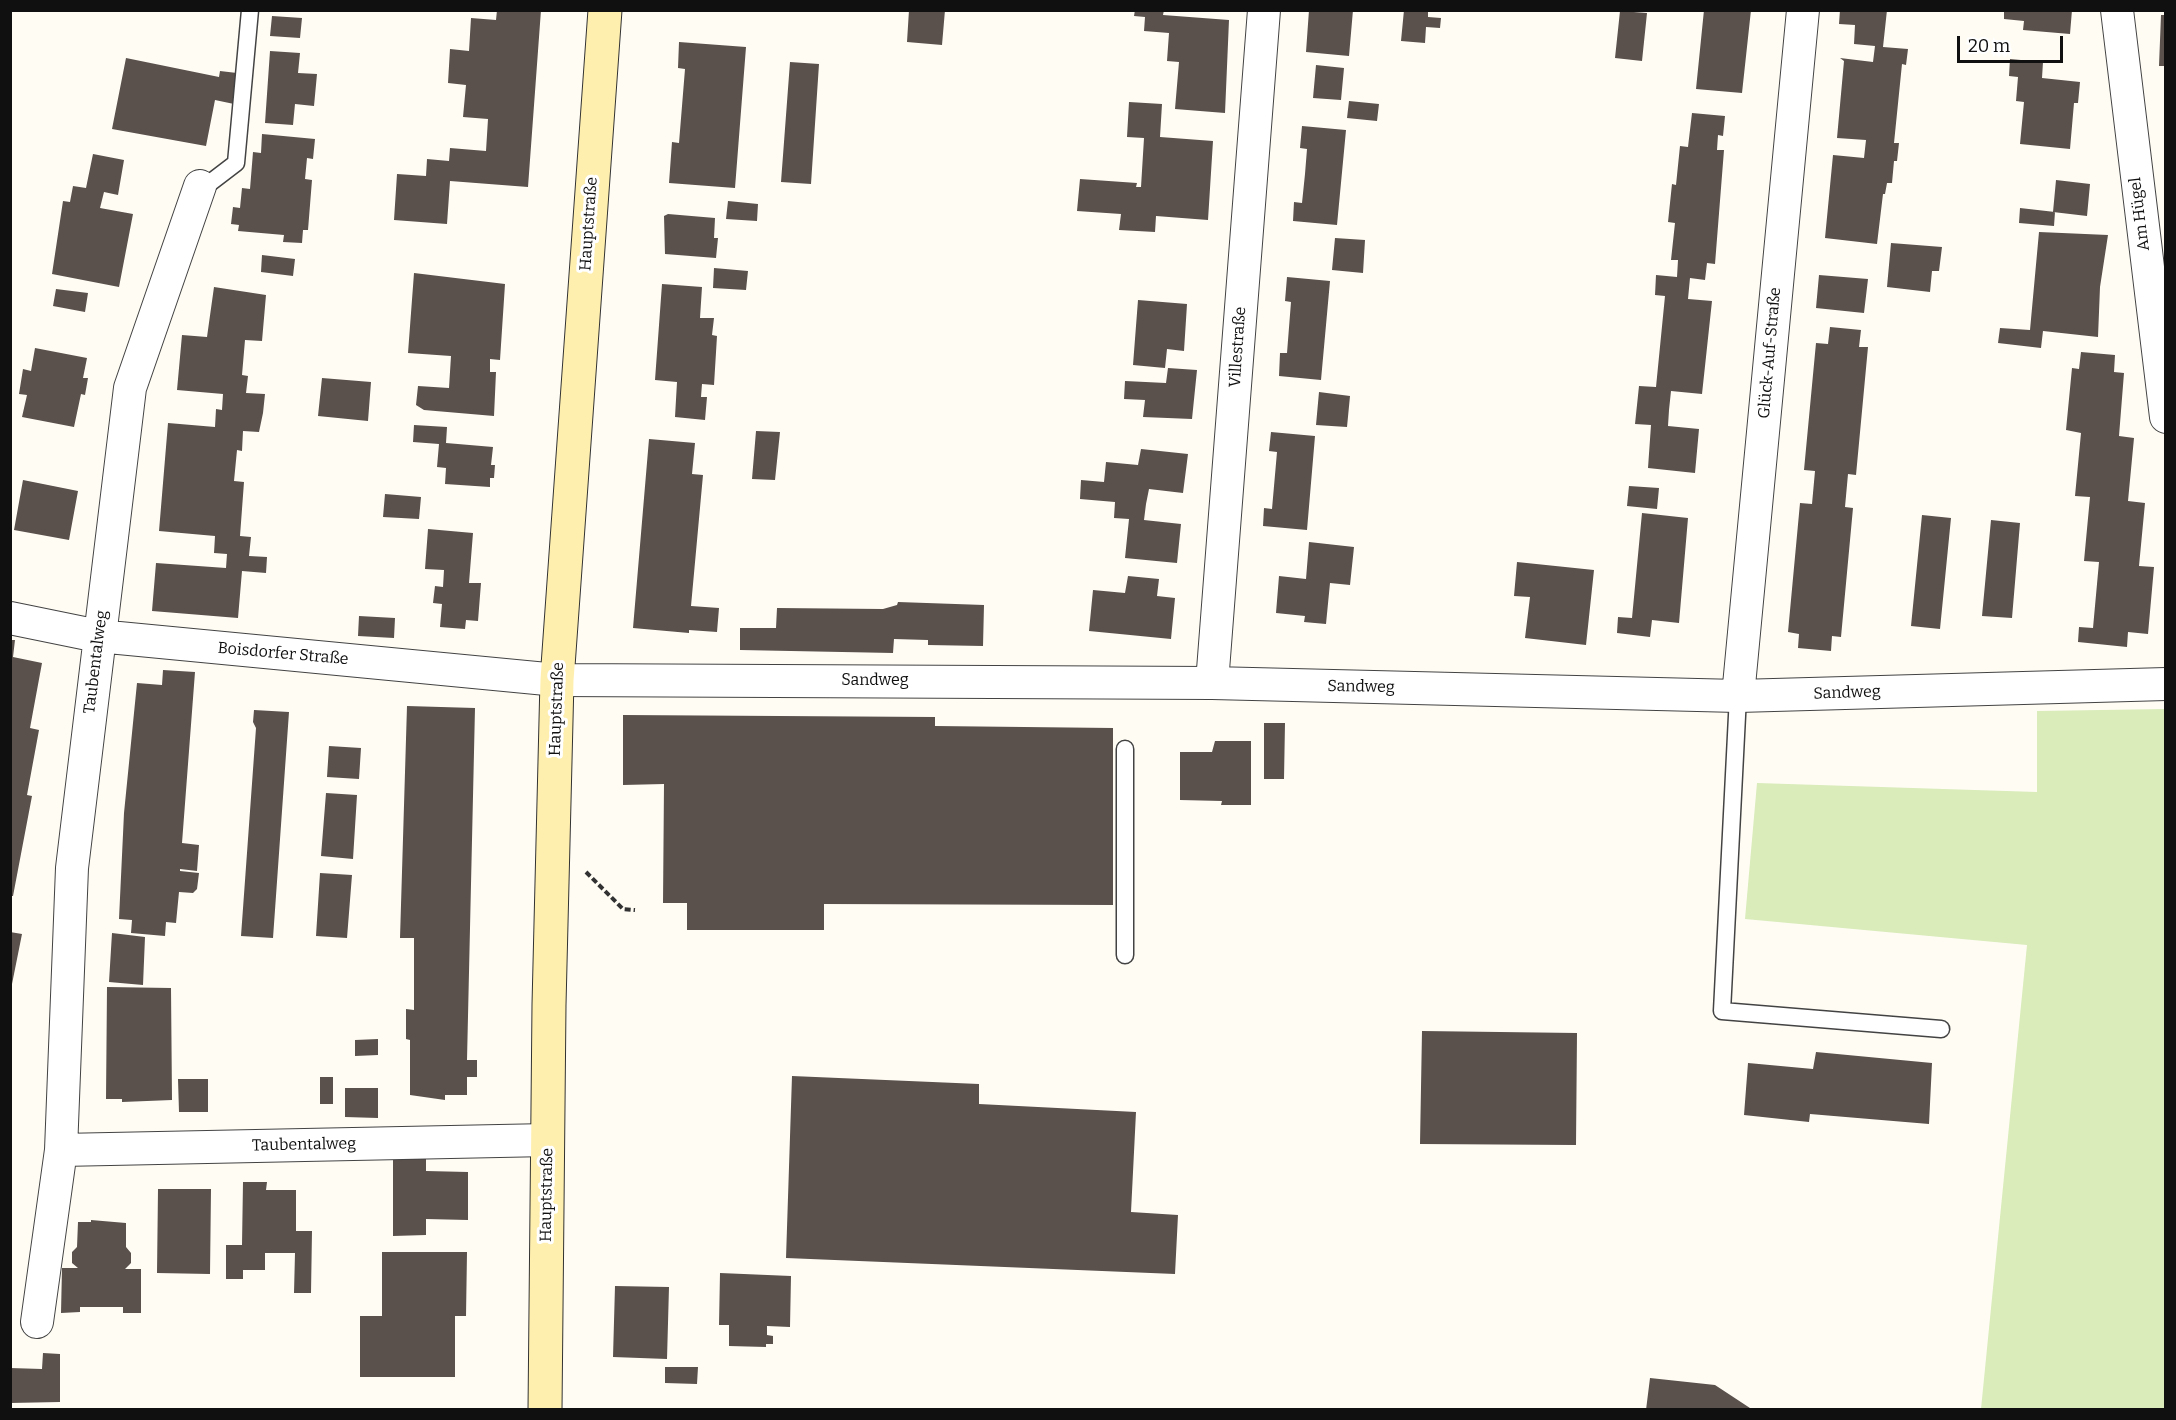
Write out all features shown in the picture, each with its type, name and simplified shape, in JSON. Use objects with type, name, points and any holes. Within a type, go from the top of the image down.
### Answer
[{"type":"main road","name":"Hauptstraße","points":[[546,1405],[552,870],[557,680],[605,10]]},
{"type":"street","name":"Villestraße","points":[[1212,683],[1264,10]]},
{"type":"street","name":"Glück-Auf-Straße","points":[[1738,696],[1803,10]]},
{"type":"street","name":"Am Hügel","points":[[2117,10],[2166,417]]},
{"type":"street","name":"Taubentalweg","points":[[37,1322],[61,1150],[72,868],[98,636],[130,388],[199,189]]},
{"type":"street","name":"Boisdorfer Straße","points":[[10,618],[98,636],[557,680]]},
{"type":"street","name":"Sandweg","points":[[557,680],[1212,683],[1738,696],[2166,684]]},
{"type":"street","name":"Taubentalweg","points":[[61,1150],[548,1140]]},
{"type":"lane","points":[[199,189],[236,163],[250,10]]},
{"type":"lane","points":[[1738,696],[1722,1011],[1941,1029]]},
{"type":"lane","points":[[1125,749],[1125,955]]},
{"type":"path","points":[[552,870],[588,872],[623,909],[635,910]]},
{"type":"green space","points":[[2165,709],[2165,1409],[1981,1409],[2027,945],[1745,919],[1757,783],[2037,792],[2037,711]]},
{"type":"building","points":[[497,10],[541,10],[528,187],[450,181],[447,224],[394,220],[397,174],[426,176],[427,159],[449,161],[450,148],[486,151],[488,119],[463,117],[466,85],[448,83],[450,49],[469,51],[471,18],[496,20]]},
{"type":"building","points":[[909,10],[945,10],[942,45],[907,42]]},
{"type":"building","points":[[1135,10],[1164,10],[1163,15],[1229,20],[1225,113],[1175,109],[1179,62],[1167,61],[1169,33],[1144,31],[1145,17],[1134,16]]},
{"type":"building","points":[[1309,10],[1353,10],[1349,56],[1306,52]]},
{"type":"building","points":[[1404,10],[1428,10],[1428,17],[1441,18],[1440,28],[1426,27],[1425,43],[1401,41]]},
{"type":"building","points":[[1704,10],[1751,10],[1742,93],[1696,89]]},
{"type":"building","points":[[1840,10],[1887,10],[1883,47],[1908,49],[1906,65],[1902,64],[1894,143],[1899,143],[1897,161],[1894,161],[1892,183],[1887,183],[1885,194],[1883,194],[1877,244],[1825,238],[1833,155],[1864,158],[1866,140],[1837,138],[1844,61],[1840,58],[1873,62],[1875,46],[1854,44],[1855,25],[1839,24]]},
{"type":"building","points":[[2004,10],[2072,10],[2070,34],[2023,30],[2024,21],[2004,19]]},
{"type":"building","points":[[1620,11],[1647,13],[1642,61],[1615,58]]},
{"type":"building","points":[[2161,15],[2166,15],[2166,66],[2159,66]]},
{"type":"building","points":[[272,16],[302,18],[300,38],[270,36]]},
{"type":"building","points":[[679,42],[746,47],[735,188],[669,183],[672,142],[679,143],[685,69],[678,68]]},
{"type":"building","points":[[270,51],[300,53],[298,73],[317,74],[314,106],[295,104],[293,125],[265,123]]},
{"type":"building","points":[[126,58],[219,77],[220,71],[237,73],[234,104],[215,100],[206,146],[112,129]]},
{"type":"building","points":[[2010,59],[2043,62],[2042,78],[2080,82],[2078,103],[2074,103],[2070,149],[2020,144],[2024,102],[2016,101],[2018,77],[2009,76]]},
{"type":"building","points":[[790,62],[819,64],[811,184],[781,182]]},
{"type":"building","points":[[1316,65],[1344,68],[1341,100],[1313,98]]},
{"type":"building","points":[[1349,101],[1379,104],[1377,121],[1347,118]]},
{"type":"building","points":[[1129,102],[1162,104],[1160,137],[1213,141],[1208,220],[1156,216],[1155,232],[1119,230],[1121,214],[1077,211],[1080,179],[1137,183],[1136,187],[1141,187],[1144,138],[1127,137]]},
{"type":"building","points":[[1692,113],[1725,116],[1723,136],[1718,135],[1717,150],[1724,150],[1715,264],[1707,263],[1705,280],[1690,278],[1688,299],[1712,301],[1702,394],[1671,391],[1669,410],[1668,426],[1699,429],[1695,473],[1648,468],[1651,425],[1635,424],[1639,386],[1656,387],[1665,296],[1655,295],[1656,275],[1677,277],[1678,260],[1671,260],[1675,223],[1668,222],[1672,184],[1676,185],[1680,146],[1688,147]]},
{"type":"building","points":[[1302,126],[1346,130],[1337,225],[1293,221],[1294,202],[1302,203],[1305,174],[1307,149],[1300,148]]},
{"type":"building","points":[[262,134],[315,139],[313,159],[307,158],[305,179],[312,180],[308,230],[303,230],[302,243],[283,242],[284,235],[238,231],[239,225],[231,224],[233,207],[240,208],[242,188],[250,189],[253,152],[261,153]]},
{"type":"building","points":[[93,154],[124,160],[118,195],[104,192],[100,208],[133,214],[119,287],[52,274],[63,201],[70,202],[73,186],[86,188]]},
{"type":"building","points":[[2056,180],[2090,184],[2087,216],[2053,212]]},
{"type":"building","points":[[728,201],[758,204],[757,221],[726,219]]},
{"type":"building","points":[[2020,208],[2055,212],[2054,226],[2019,223]]},
{"type":"building","points":[[668,214],[715,218],[714,238],[718,238],[716,258],[665,254],[664,216]]},
{"type":"building","points":[[2039,232],[2108,235],[2100,287],[2098,337],[2043,331],[2041,348],[1998,343],[2000,328],[2030,330]]},
{"type":"building","points":[[1335,238],[1365,240],[1363,273],[1332,270]]},
{"type":"building","points":[[1891,243],[1942,247],[1939,271],[1932,271],[1930,292],[1887,287]]},
{"type":"building","points":[[262,255],[295,259],[293,276],[261,272]]},
{"type":"building","points":[[714,268],[748,271],[746,290],[713,288]]},
{"type":"building","points":[[414,273],[505,284],[500,360],[490,359],[490,372],[496,372],[494,416],[424,410],[416,405],[418,386],[449,388],[451,356],[408,353]]},
{"type":"building","points":[[1819,275],[1868,279],[1864,313],[1816,308]]},
{"type":"building","points":[[1287,277],[1330,281],[1321,380],[1279,376],[1280,353],[1287,353],[1291,302],[1285,301]]},
{"type":"building","points":[[662,284],[702,287],[700,318],[714,318],[712,335],[717,336],[714,385],[702,384],[701,397],[707,397],[705,420],[675,417],[677,382],[655,380]]},
{"type":"building","points":[[214,287],[266,295],[262,341],[245,340],[242,375],[248,376],[246,393],[265,394],[263,413],[259,432],[243,431],[242,451],[237,450],[234,481],[244,482],[240,536],[251,537],[249,556],[267,557],[266,573],[242,571],[238,618],[152,611],[156,563],[226,568],[227,554],[214,553],[215,536],[159,531],[168,423],[215,427],[216,409],[222,410],[223,394],[177,390],[182,335],[207,337]]},
{"type":"building","points":[[56,289],[88,293],[85,312],[53,306]]},
{"type":"building","points":[[1138,300],[1187,304],[1184,351],[1167,349],[1165,368],[1133,365]]},
{"type":"building","points":[[1830,327],[1861,330],[1859,347],[1868,347],[1856,475],[1848,474],[1845,507],[1853,508],[1841,637],[1832,636],[1831,651],[1798,648],[1799,634],[1788,632],[1800,503],[1812,504],[1815,471],[1804,470],[1816,343],[1828,344]]},
{"type":"building","points":[[35,348],[87,358],[83,378],[88,378],[85,395],[81,394],[74,427],[22,417],[27,395],[19,394],[23,369],[31,371]]},
{"type":"building","points":[[2081,352],[2115,355],[2114,372],[2124,373],[2119,436],[2134,438],[2128,501],[2145,503],[2139,566],[2154,567],[2148,634],[2128,632],[2127,647],[2078,642],[2079,627],[2093,628],[2099,562],[2084,561],[2090,497],[2075,496],[2081,433],[2066,430],[2072,368],[2079,369]]},
{"type":"building","points":[[1168,368],[1197,370],[1192,419],[1143,417],[1145,400],[1124,399],[1125,381],[1166,383]]},
{"type":"building","points":[[322,378],[371,382],[368,421],[318,416]]},
{"type":"building","points":[[1319,392],[1350,396],[1347,427],[1316,425]]},
{"type":"building","points":[[414,425],[447,427],[446,443],[493,447],[491,465],[495,465],[494,478],[490,478],[490,487],[445,484],[446,468],[437,467],[439,444],[413,442]]},
{"type":"building","points":[[756,431],[780,432],[775,480],[752,479]]},
{"type":"building","points":[[1271,432],[1315,436],[1307,530],[1263,526],[1264,508],[1272,509],[1277,452],[1269,451]]},
{"type":"building","points":[[649,439],[695,443],[692,474],[703,475],[691,606],[719,608],[717,632],[689,630],[689,633],[633,628]]},
{"type":"building","points":[[1141,449],[1188,454],[1183,493],[1149,489],[1144,520],[1181,524],[1177,563],[1125,558],[1129,519],[1114,518],[1115,502],[1080,499],[1081,480],[1104,482],[1106,462],[1138,465]]},
{"type":"building","points":[[23,480],[78,491],[69,540],[14,530]]},
{"type":"building","points":[[1629,486],[1659,488],[1657,509],[1627,506]]},
{"type":"building","points":[[385,494],[421,497],[419,519],[383,517]]},
{"type":"building","points":[[1642,513],[1688,518],[1679,623],[1652,620],[1650,637],[1617,633],[1618,617],[1632,618]]},
{"type":"building","points":[[1922,515],[1951,518],[1940,629],[1911,626]]},
{"type":"building","points":[[1991,520],[2020,523],[2012,618],[1982,616]]},
{"type":"building","points":[[428,529],[473,533],[469,583],[481,583],[478,621],[466,620],[465,629],[440,627],[442,604],[433,603],[435,586],[443,587],[444,570],[425,569]]},
{"type":"building","points":[[1309,542],[1354,547],[1350,585],[1330,583],[1326,624],[1304,622],[1305,616],[1276,613],[1279,576],[1306,579]]},
{"type":"building","points":[[1517,562],[1594,570],[1586,645],[1525,638],[1530,597],[1514,596]]},
{"type":"building","points":[[1128,576],[1159,579],[1157,596],[1175,598],[1171,639],[1089,631],[1093,590],[1125,593]]},
{"type":"building","points":[[898,602],[984,605],[983,646],[928,645],[928,640],[894,639],[893,653],[740,650],[740,628],[776,628],[777,608],[883,609],[897,605]]},
{"type":"building","points":[[359,616],[395,618],[394,638],[358,636]]},
{"type":"building","points":[[10,640],[15,640],[13,657],[42,663],[30,728],[39,730],[27,795],[32,796],[13,896],[10,896]]},
{"type":"building","points":[[163,670],[195,672],[182,843],[199,845],[197,871],[180,869],[180,871],[199,873],[197,889],[193,893],[179,892],[176,923],[166,922],[165,936],[131,933],[132,920],[119,919],[124,813],[137,683],[162,685]]},
{"type":"building","points":[[407,706],[475,708],[467,1060],[477,1060],[477,1077],[467,1077],[467,1095],[445,1095],[445,1100],[410,1095],[410,1040],[406,1039],[406,1009],[414,1010],[414,938],[400,938]]},
{"type":"building","points":[[254,710],[289,712],[273,938],[241,936],[256,728],[253,722]]},
{"type":"building","points":[[623,715],[935,717],[935,726],[1113,728],[1113,905],[824,904],[824,930],[687,930],[687,903],[663,903],[664,784],[623,785]]},
{"type":"building","points":[[1264,723],[1285,723],[1284,779],[1264,779]]},
{"type":"building","points":[[1215,741],[1251,741],[1251,805],[1221,805],[1222,801],[1180,800],[1180,752],[1212,752]]},
{"type":"building","points":[[329,746],[361,748],[359,779],[327,777]]},
{"type":"building","points":[[326,793],[357,795],[353,859],[321,856]]},
{"type":"building","points":[[320,873],[352,875],[347,938],[316,936]]},
{"type":"building","points":[[10,932],[22,934],[12,984],[10,984]]},
{"type":"building","points":[[112,933],[145,937],[143,985],[109,982]]},
{"type":"building","points":[[107,987],[171,988],[172,1100],[122,1102],[122,1099],[106,1099]]},
{"type":"building","points":[[1422,1031],[1577,1033],[1576,1145],[1420,1144]]},
{"type":"building","points":[[378,1039],[378,1055],[355,1056],[355,1040]]},
{"type":"building","points":[[1816,1052],[1932,1063],[1929,1124],[1810,1114],[1809,1122],[1744,1115],[1748,1063],[1813,1069]]},
{"type":"building","points":[[792,1076],[979,1084],[979,1104],[1136,1112],[1131,1212],[1178,1215],[1175,1274],[786,1258]]},
{"type":"building","points":[[320,1077],[333,1077],[333,1104],[320,1104]]},
{"type":"building","points":[[178,1079],[208,1079],[208,1112],[179,1112]]},
{"type":"building","points":[[345,1088],[378,1088],[378,1118],[345,1117]]},
{"type":"building","points":[[393,1156],[426,1156],[426,1171],[468,1172],[468,1220],[426,1219],[426,1235],[393,1236]]},
{"type":"building","points":[[243,1182],[267,1182],[266,1190],[296,1190],[296,1231],[312,1231],[311,1293],[294,1293],[295,1253],[265,1253],[265,1270],[243,1270],[243,1279],[226,1279],[226,1245],[242,1245]]},
{"type":"building","points":[[158,1189],[211,1189],[210,1274],[157,1273]]},
{"type":"building","points":[[91,1220],[126,1223],[126,1247],[131,1253],[131,1263],[125,1269],[141,1269],[141,1313],[123,1313],[123,1307],[80,1307],[80,1312],[61,1313],[62,1268],[78,1268],[72,1263],[72,1252],[77,1247],[78,1222],[91,1222]]},
{"type":"building","points":[[382,1252],[467,1252],[466,1316],[455,1316],[455,1377],[360,1377],[360,1316],[382,1316]]},
{"type":"building","points":[[720,1273],[791,1276],[790,1327],[767,1326],[767,1335],[773,1336],[773,1344],[766,1344],[766,1347],[729,1346],[729,1325],[719,1325]]},
{"type":"building","points":[[615,1286],[669,1287],[667,1359],[613,1357]]},
{"type":"building","points":[[43,1353],[60,1354],[60,1402],[10,1403],[10,1368],[42,1369]]},
{"type":"building","points":[[665,1367],[698,1367],[697,1384],[665,1383]]},
{"type":"building","points":[[1650,1378],[1715,1385],[1753,1410],[1646,1410]]}]
